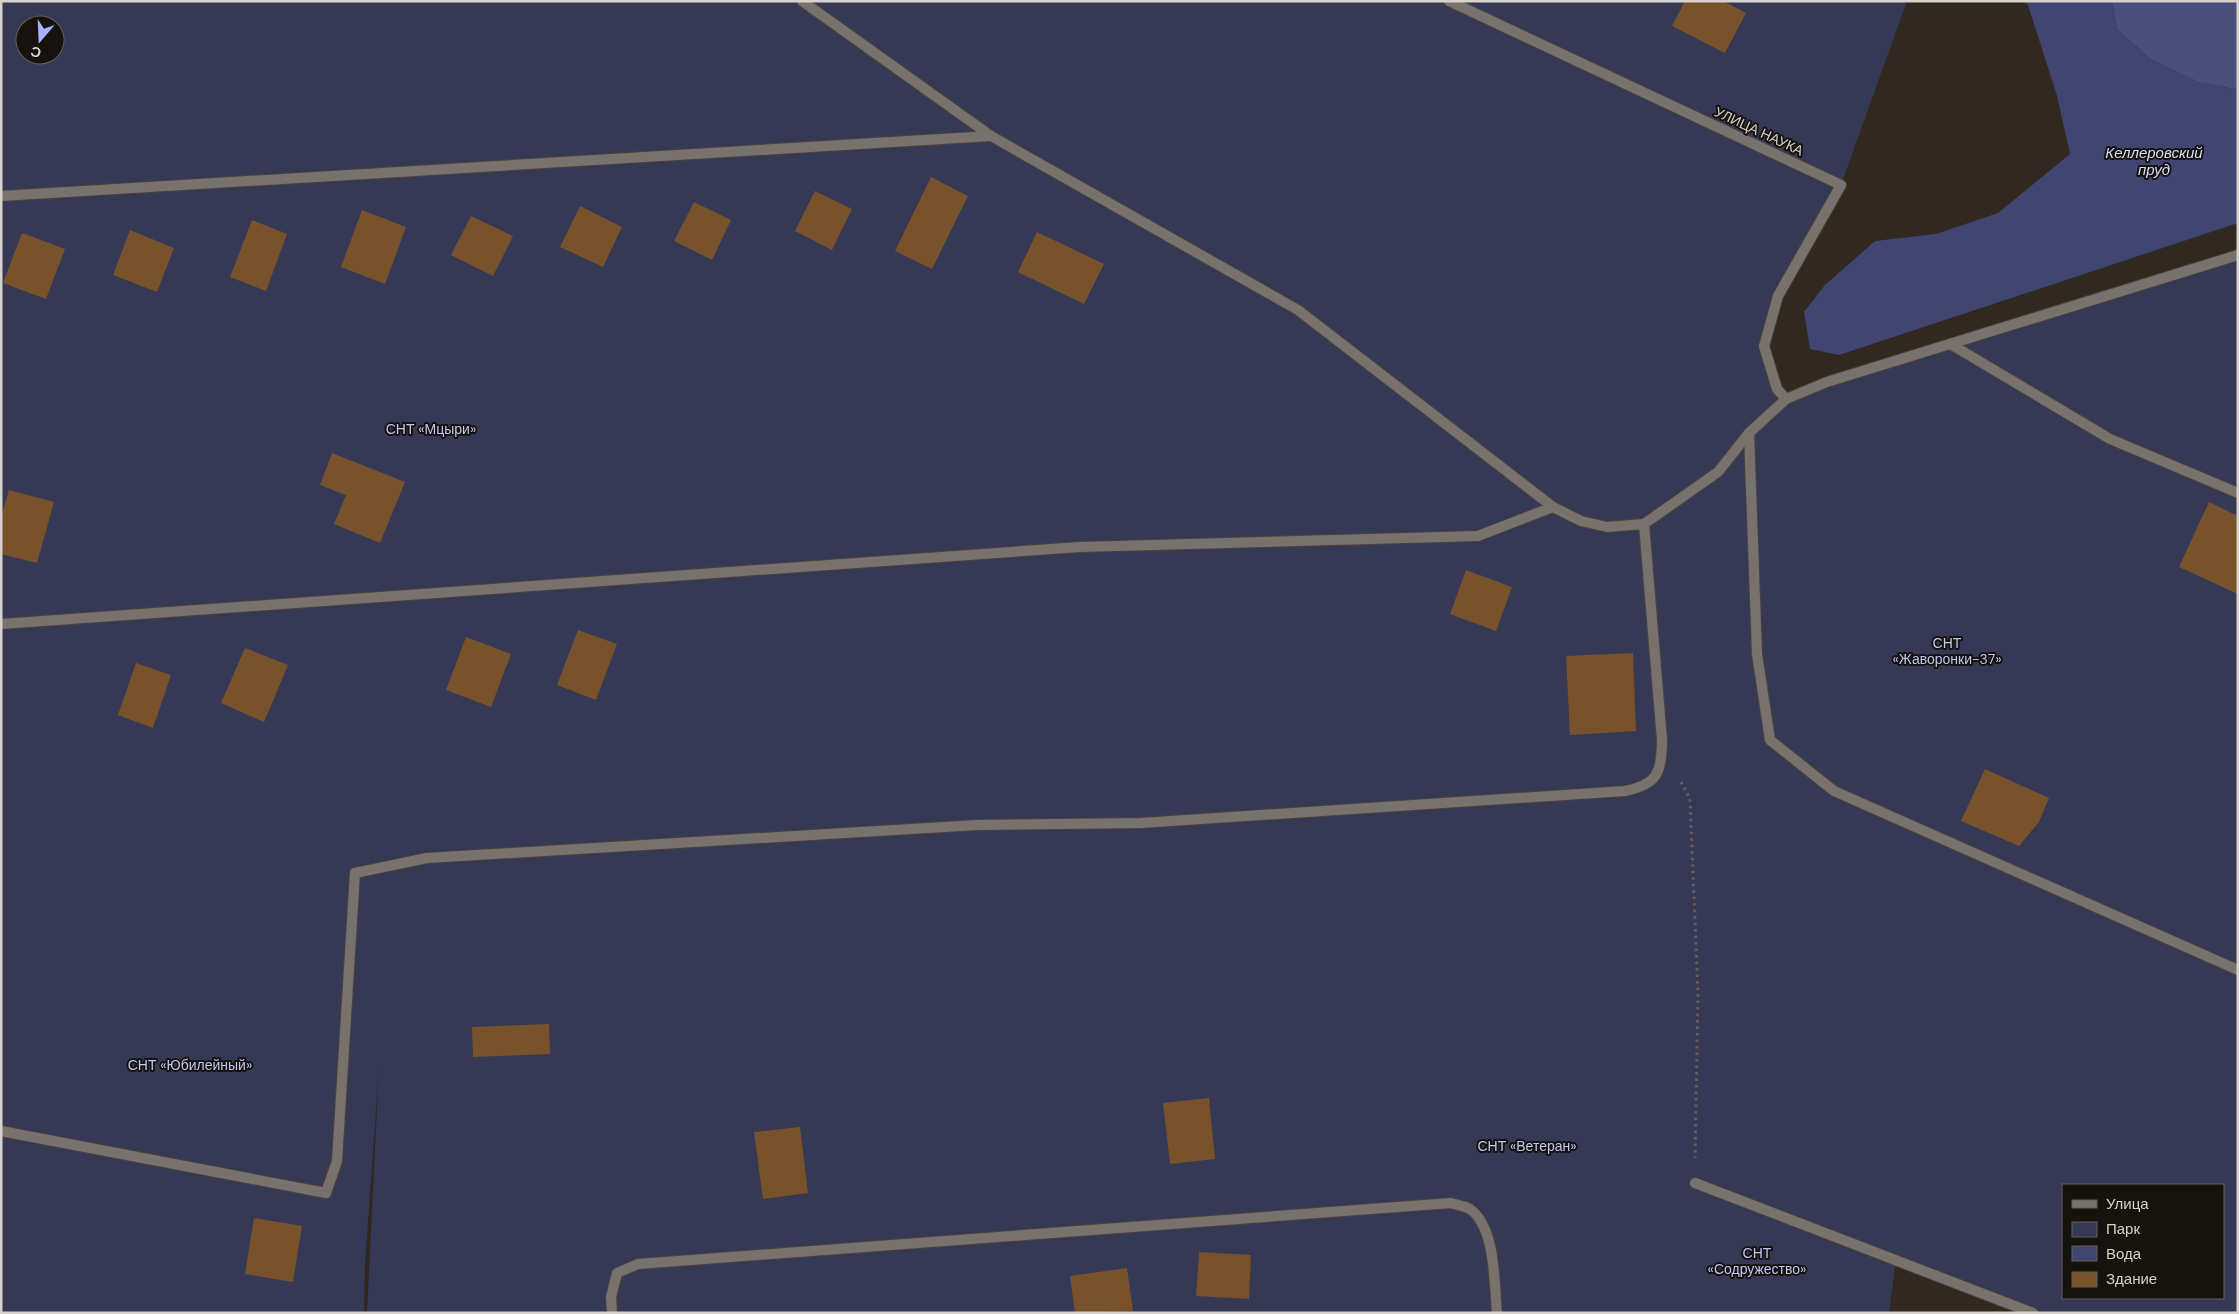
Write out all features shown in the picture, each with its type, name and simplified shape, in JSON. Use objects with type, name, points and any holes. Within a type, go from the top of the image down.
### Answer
[{"type":"street","points":[[802,1],[991,136],[1298,310],[1553,507],[1580,520],[1607,527],[1644,524],[1718,472],[1749,433],[1786,399],[1827,382],[1952,345],[2238,255]]},
{"type":"street","name":"УЛИЦА НАУКА","points":[[1449,1],[1841,185],[1778,296],[1764,346],[1777,389],[1786,399]]},
{"type":"street","points":[[1,196],[991,136]]},
{"type":"street","points":[[1952,345],[2110,439],[2238,492]]},
{"type":"street","points":[[1749,433],[1757,654],[1770,740],[1834,791],[2238,970]]},
{"type":"street","points":[[1,624],[1080,547],[1478,536],[1553,507]]},
{"type":"street","points":[[1,1131],[326,1193],[337,1161],[355,873],[427,858],[977,825],[1141,823],[1625,791],[1640,788],[1654,780],[1661,766],[1662,740],[1644,524]]},
{"type":"street","points":[[1695,1184],[2033,1313]]},
{"type":"street","points":[[612,1313],[611,1297],[617,1273],[638,1264],[1451,1203],[1469,1208],[1484,1225],[1492,1258],[1497,1313]]},
{"type":"path","points":[[1661,766],[1682,782],[1690,799],[1698,995],[1695,1184]]},
{"type":"green space","points":[[1,1],[1907,1],[1841,185],[1778,296],[1764,346],[1786,399],[2238,255],[2238,1313],[2033,1313],[1896,1261],[1889,1313],[367,1313],[379,1067],[365,1265],[364,1313],[1,1313]]},
{"type":"shaded area","points":[[2112,1],[2238,1],[2238,90],[2198,82],[2150,59],[2117,29]]},
{"type":"water","name":"Келлеровский пруд","points":[[2023,1],[2112,1],[2117,29],[2150,59],[2198,82],[2238,90],[2238,223],[1839,355],[1810,349],[1804,312],[1825,285],[1875,241],[1936,234],[1998,213],[2070,154],[2057,96],[2028,5]]},
{"type":"building","points":[[1685,1],[1723,1],[1746,13],[1725,53],[1672,26]]},
{"type":"building","points":[[931,177],[968,196],[932,269],[895,251]]},
{"type":"building","points":[[815,191],[852,209],[832,250],[795,231]]},
{"type":"building","points":[[694,202],[731,220],[712,260],[674,241]]},
{"type":"building","points":[[580,206],[622,227],[603,267],[560,247]]},
{"type":"building","points":[[362,210],[406,227],[385,284],[341,267]]},
{"type":"building","points":[[471,216],[513,236],[493,276],[451,255]]},
{"type":"building","points":[[252,220],[287,234],[266,291],[230,277]]},
{"type":"building","points":[[130,230],[174,248],[157,292],[113,275]]},
{"type":"building","points":[[1037,232],[1104,264],[1084,304],[1018,272]]},
{"type":"building","points":[[22,233],[65,249],[46,299],[3,283]]},
{"type":"building","points":[[332,453],[405,482],[380,543],[334,524],[346,495],[320,485]]},
{"type":"building","points":[[9,490],[54,502],[37,563],[1,554],[1,517]]},
{"type":"building","points":[[2209,502],[2238,516],[2238,594],[2179,567]]},
{"type":"building","points":[[1466,570],[1512,587],[1496,631],[1450,614]]},
{"type":"building","points":[[578,630],[617,644],[596,700],[557,685]]},
{"type":"building","points":[[466,637],[511,654],[491,707],[446,690]]},
{"type":"building","points":[[245,648],[288,665],[264,722],[221,703]]},
{"type":"building","points":[[1633,653],[1636,731],[1570,735],[1566,656]]},
{"type":"building","points":[[136,663],[171,675],[153,728],[118,715]]},
{"type":"building","points":[[1985,769],[2049,798],[2039,822],[2019,846],[1961,821]]},
{"type":"building","points":[[549,1024],[550,1054],[473,1057],[472,1027]]},
{"type":"building","points":[[1209,1098],[1215,1159],[1170,1164],[1163,1103]]},
{"type":"building","points":[[800,1127],[808,1193],[763,1199],[754,1132]]},
{"type":"building","points":[[254,1218],[302,1226],[293,1282],[245,1274]]},
{"type":"building","points":[[1199,1252],[1251,1255],[1249,1299],[1196,1296]]},
{"type":"building","points":[[1127,1268],[1133,1311],[1075,1313],[1070,1276]]},
{"type":"park label","name":"СНТ «Мцыри»","points":[[431,429]]},
{"type":"park label","name":"СНТ «Жаворонки-37»","points":[[1947,652]]},
{"type":"park label","name":"СНТ «Юбилейный»","points":[[190,1065]]},
{"type":"park label","name":"СНТ «Ветеран»","points":[[1527,1146]]},
{"type":"park label","name":"СНТ «Содружество»","points":[[1757,1262]]}]
